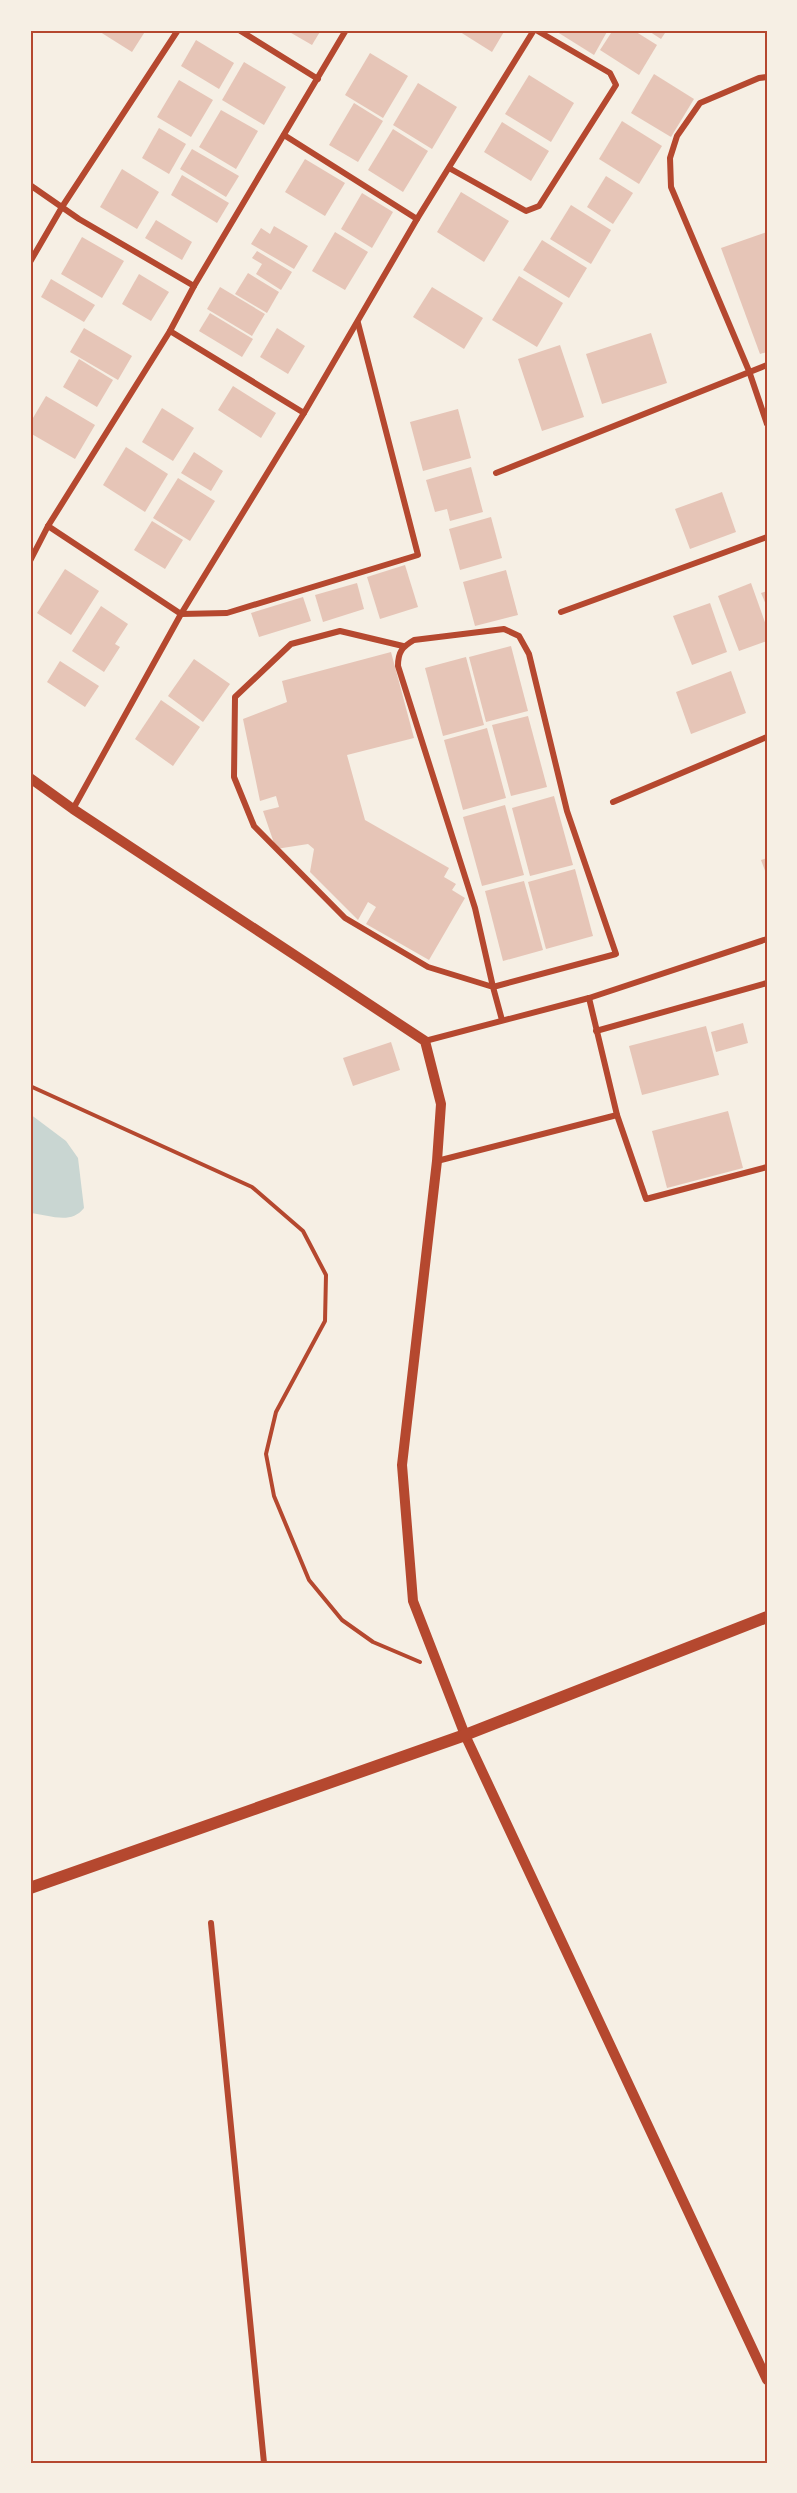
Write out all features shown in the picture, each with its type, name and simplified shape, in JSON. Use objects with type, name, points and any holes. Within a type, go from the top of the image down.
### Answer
[{"type":"main road","points":[[30,1888],[465,1735],[767,1617]]},
{"type":"street","points":[[30,262],[62,207],[178,30]]},
{"type":"street","points":[[239,30],[318,79]]},
{"type":"street","points":[[30,561],[48,526],[170,331],[194,286],[346,30]]},
{"type":"street","points":[[73,809],[181,614],[358,323],[417,219],[535,30],[610,73],[616,85],[539,206],[526,211],[450,168]]},
{"type":"street","points":[[767,77],[759,78],[700,103],[677,136],[670,158],[671,187],[749,371],[767,424]]},
{"type":"street","points":[[284,135],[417,219]]},
{"type":"street","points":[[30,185],[62,207],[194,286]]},
{"type":"street","points":[[48,526],[181,614],[227,613],[418,555],[358,323]]},
{"type":"street","points":[[170,331],[304,413]]},
{"type":"street","points":[[496,473],[767,365]]},
{"type":"street","points":[[561,612],[767,537]]},
{"type":"street","points":[[403,646],[340,631],[291,644],[235,697],[234,777],[254,826],[345,918],[428,968],[493,987],[616,954],[567,811],[529,654],[519,636],[504,629],[414,640],[403,646],[398,654],[398,666],[475,908],[493,987],[502,1020]]},
{"type":"street","points":[[613,801],[767,737]]},
{"type":"street","points":[[30,778],[73,809],[425,1041],[441,1104],[437,1161],[402,1465],[412,1601],[465,1735],[767,2380]]},
{"type":"street","points":[[425,1041],[589,998],[767,939]]},
{"type":"street","points":[[596,1031],[767,983]]},
{"type":"street","points":[[589,998],[617,1115],[646,1199],[767,1167]]},
{"type":"street","points":[[437,1161],[617,1115]]},
{"type":"street","points":[[211,1923],[264,2463]]},
{"type":"path","points":[[30,1086],[252,1187],[303,1231],[326,1275],[325,1321],[276,1412],[266,1454],[274,1496],[309,1580],[342,1620],[373,1642],[440,1671]]},
{"type":"shaded area","points":[[30,1114],[66,1141],[78,1158],[84,1208],[73,1216],[60,1218],[30,1213]]},
{"type":"building","points":[[97,30],[146,30],[132,52]]},
{"type":"building","points":[[286,30],[321,30],[312,45]]},
{"type":"building","points":[[457,30],[505,30],[492,52]]},
{"type":"building","points":[[554,30],[608,30],[594,55]]},
{"type":"building","points":[[613,30],[633,30],[657,45],[639,75],[600,50]]},
{"type":"building","points":[[647,30],[667,30],[661,39]]},
{"type":"building","points":[[196,40],[234,63],[219,89],[181,66]]},
{"type":"building","points":[[370,53],[408,76],[383,118],[345,95]]},
{"type":"building","points":[[244,62],[286,87],[264,125],[222,100]]},
{"type":"building","points":[[654,74],[694,99],[671,137],[631,113]]},
{"type":"building","points":[[529,75],[574,103],[551,142],[505,114]]},
{"type":"building","points":[[179,80],[213,100],[191,137],[157,117]]},
{"type":"building","points":[[418,83],[457,107],[432,149],[393,125]]},
{"type":"building","points":[[354,103],[383,121],[358,162],[329,145]]},
{"type":"building","points":[[221,110],[258,131],[236,169],[199,147]]},
{"type":"building","points":[[622,121],[662,146],[639,184],[599,159]]},
{"type":"building","points":[[502,122],[549,151],[531,181],[484,152]]},
{"type":"building","points":[[159,128],[186,144],[169,174],[142,158]]},
{"type":"building","points":[[393,129],[428,151],[403,192],[368,170]]},
{"type":"building","points":[[192,149],[239,176],[226,197],[180,169]]},
{"type":"building","points":[[305,159],[345,183],[325,216],[285,192]]},
{"type":"building","points":[[122,169],[159,192],[137,229],[100,207]]},
{"type":"building","points":[[182,175],[229,203],[217,223],[171,195]]},
{"type":"building","points":[[606,176],[633,193],[613,224],[587,207]]},
{"type":"building","points":[[461,192],[509,221],[484,262],[437,232]]},
{"type":"building","points":[[362,193],[393,212],[372,248],[341,229]]},
{"type":"building","points":[[571,205],[611,230],[591,264],[550,239]]},
{"type":"building","points":[[156,220],[192,242],[182,260],[145,238]]},
{"type":"building","points":[[274,226],[308,246],[294,269],[251,244],[261,228],[270,234]]},
{"type":"building","points":[[335,232],[368,252],[345,290],[312,271]]},
{"type":"building","points":[[767,232],[767,352],[760,354],[721,248]]},
{"type":"building","points":[[82,237],[124,261],[102,298],[61,274]]},
{"type":"building","points":[[542,240],[587,268],[569,298],[523,270]]},
{"type":"building","points":[[257,251],[292,272],[281,290],[256,274],[262,264],[252,258]]},
{"type":"building","points":[[248,273],[279,292],[267,313],[235,294]]},
{"type":"building","points":[[139,274],[169,292],[151,321],[122,304]]},
{"type":"building","points":[[519,276],[563,303],[537,347],[492,320]]},
{"type":"building","points":[[51,279],[95,305],[84,322],[41,297]]},
{"type":"building","points":[[220,287],[265,314],[252,336],[207,309]]},
{"type":"building","points":[[432,287],[483,318],[464,349],[413,317]]},
{"type":"building","points":[[210,313],[253,339],[242,357],[199,331]]},
{"type":"building","points":[[84,328],[132,356],[118,380],[70,352]]},
{"type":"building","points":[[277,328],[305,346],[288,374],[260,357]]},
{"type":"building","points":[[651,333],[667,383],[602,404],[586,354]]},
{"type":"building","points":[[560,345],[584,417],[542,431],[518,359]]},
{"type":"building","points":[[79,359],[113,380],[97,407],[63,387]]},
{"type":"building","points":[[233,386],[276,413],[261,438],[218,410]]},
{"type":"building","points":[[46,396],[95,425],[75,459],[30,433],[30,423]]},
{"type":"building","points":[[162,408],[194,428],[173,461],[142,442]]},
{"type":"building","points":[[458,409],[471,458],[423,471],[410,422]]},
{"type":"building","points":[[126,447],[168,474],[145,512],[103,485]]},
{"type":"building","points":[[194,452],[223,471],[211,491],[181,473]]},
{"type":"building","points":[[471,467],[483,512],[450,521],[447,509],[435,512],[426,480]]},
{"type":"building","points":[[178,478],[215,501],[190,541],[153,518]]},
{"type":"building","points":[[722,492],[736,532],[690,549],[675,509]]},
{"type":"building","points":[[491,517],[502,558],[460,570],[449,529]]},
{"type":"building","points":[[152,521],[183,540],[165,569],[134,550]]},
{"type":"building","points":[[405,565],[418,607],[380,619],[367,577]]},
{"type":"building","points":[[65,569],[99,591],[71,635],[37,613]]},
{"type":"building","points":[[506,570],[518,615],[475,626],[463,582]]},
{"type":"building","points":[[357,583],[364,609],[323,622],[315,595]]},
{"type":"building","points":[[751,583],[767,628],[767,641],[739,651],[718,596]]},
{"type":"building","points":[[767,591],[767,607],[761,593]]},
{"type":"building","points":[[303,597],[311,621],[259,637],[251,613]]},
{"type":"building","points":[[710,603],[727,652],[692,665],[673,616]]},
{"type":"building","points":[[101,606],[128,624],[115,644],[120,647],[104,672],[72,651]]},
{"type":"building","points":[[511,646],[528,711],[486,722],[469,657]]},
{"type":"building","points":[[391,652],[414,738],[347,755],[365,820],[449,868],[444,877],[456,884],[452,890],[465,898],[429,960],[366,924],[376,907],[368,902],[358,920],[310,872],[314,849],[308,844],[276,849],[263,811],[279,807],[276,796],[260,801],[243,719],[287,702],[282,681]]},
{"type":"building","points":[[466,657],[484,725],[443,736],[425,668]]},
{"type":"building","points":[[194,659],[230,684],[203,722],[168,696]]},
{"type":"building","points":[[60,661],[99,686],[85,707],[47,682]]},
{"type":"building","points":[[731,671],[746,713],[691,734],[676,692]]},
{"type":"building","points":[[161,700],[200,727],[173,766],[135,739]]},
{"type":"building","points":[[528,716],[547,787],[511,796],[492,725]]},
{"type":"building","points":[[487,728],[506,798],[463,810],[444,740]]},
{"type":"building","points":[[554,796],[573,865],[530,876],[512,808]]},
{"type":"building","points":[[505,805],[524,875],[482,886],[463,817]]},
{"type":"building","points":[[767,858],[767,876],[761,860]]},
{"type":"building","points":[[575,869],[593,936],[546,949],[528,882]]},
{"type":"building","points":[[524,881],[543,950],[503,961],[485,891]]},
{"type":"building","points":[[743,1023],[748,1043],[716,1052],[711,1032]]},
{"type":"building","points":[[706,1026],[719,1075],[642,1095],[629,1046]]},
{"type":"building","points":[[391,1042],[400,1070],[353,1086],[343,1058]]},
{"type":"building","points":[[728,1111],[743,1168],[667,1188],[652,1131]]}]
